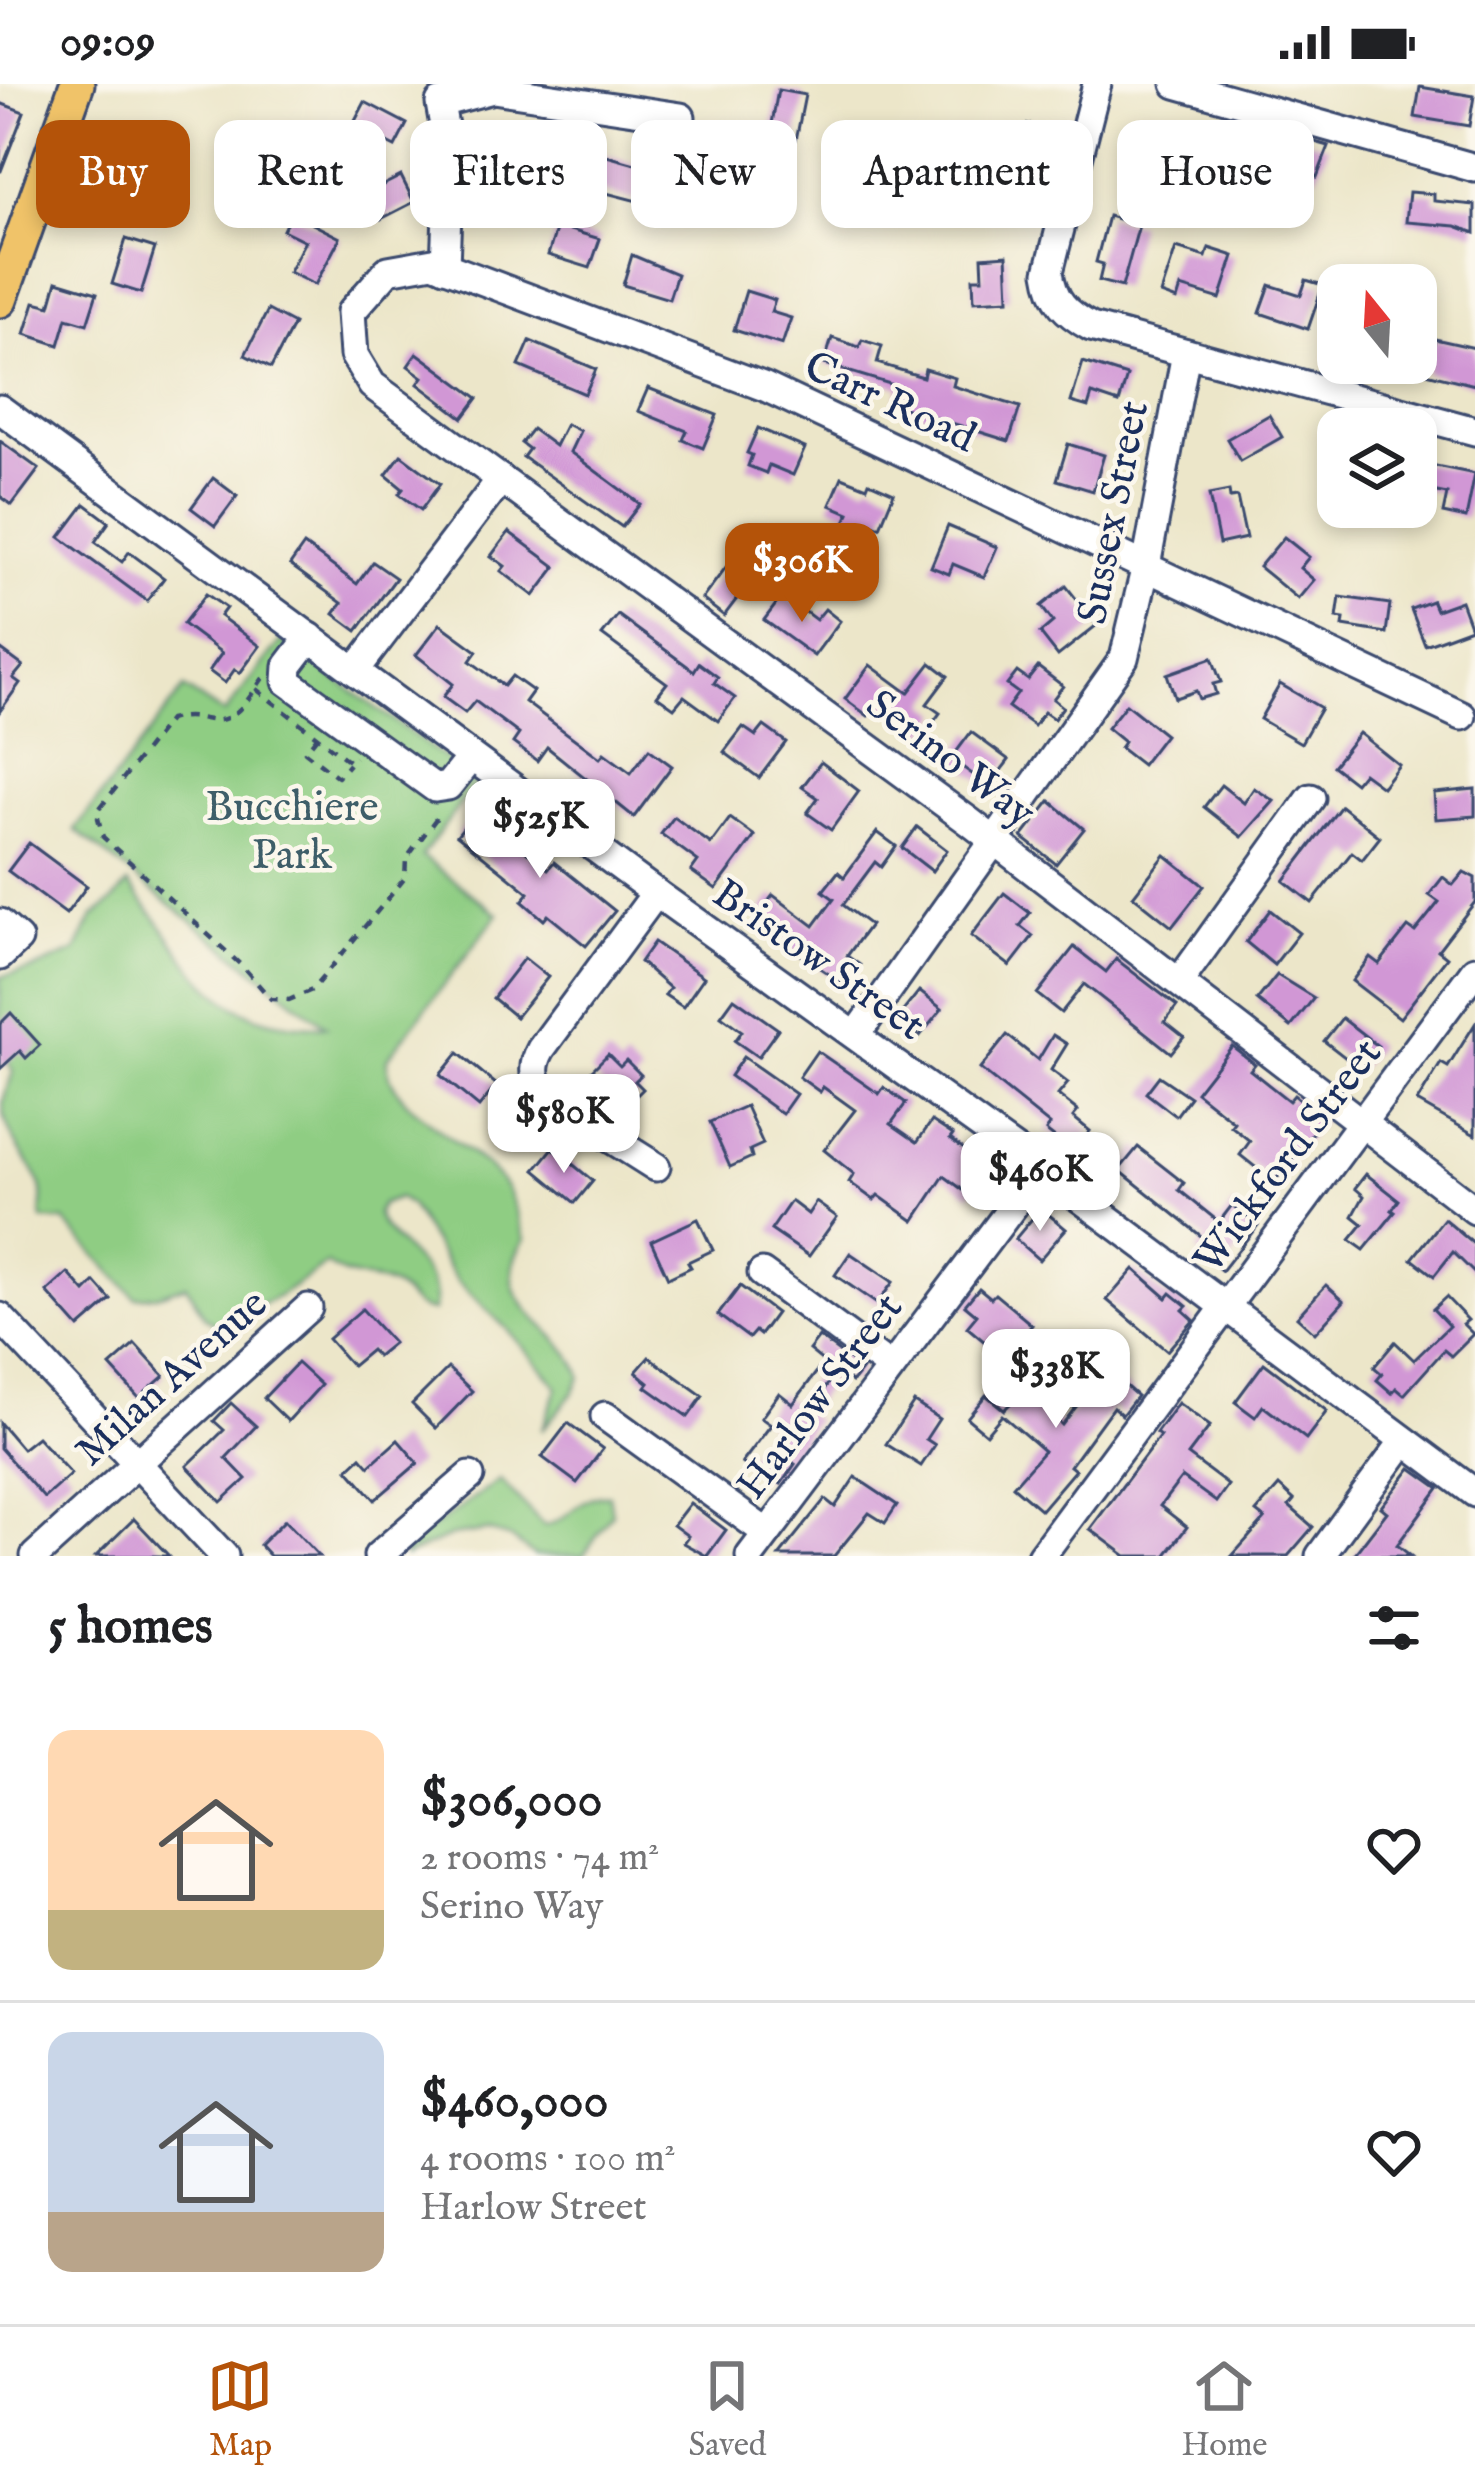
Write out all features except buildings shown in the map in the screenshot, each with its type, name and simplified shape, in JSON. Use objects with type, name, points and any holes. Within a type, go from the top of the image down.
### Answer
[{"type":"main road","points":[[0,300],[77,84]]},
{"type":"street","points":[[1097,84],[1049,272],[1052,295],[1071,315],[1091,327],[1475,430]]},
{"type":"street","points":[[1176,84],[1475,168]]},
{"type":"street","points":[[446,267],[449,154],[432,93],[493,89],[681,117]]},
{"type":"street","name":"Carr Road","points":[[370,382],[354,355],[351,311],[388,270],[433,262],[765,388],[1462,716]]},
{"type":"street","name":"Sussex Street","points":[[856,1034],[1124,658],[1186,352]]},
{"type":"street","name":"Serino Way","points":[[370,382],[997,842],[1475,1210]]},
{"type":"street","name":"Bristow Street","points":[[0,409],[656,893],[1041,1169],[1475,1493]]},
{"type":"street","points":[[355,670],[501,479]]},
{"type":"street","points":[[310,637],[288,666],[287,681],[435,788],[448,786],[471,757]]},
{"type":"street","points":[[1179,982],[1311,798]]},
{"type":"street","points":[[656,893],[541,1049],[533,1071],[550,1100],[656,1167]]},
{"type":"street","name":"Wickford Street","points":[[1041,1556],[1473,976]]},
{"type":"street","name":"Harlow Street","points":[[750,1556],[1041,1169]]},
{"type":"street","points":[[762,1273],[891,1368]]},
{"type":"street","name":"Milan Avenue","points":[[35,1556],[308,1308]]},
{"type":"street","points":[[0,1317],[224,1556]]},
{"type":"street","points":[[605,1416],[767,1533]]},
{"type":"street","points":[[1321,1556],[1404,1441]]},
{"type":"street","points":[[378,1556],[470,1476]]},
{"type":"path","points":[[266,674],[240,710],[222,720],[186,715],[169,720],[100,808],[98,818],[103,837],[271,999],[289,1000],[312,990],[405,878],[406,860],[445,806]]},
{"type":"path","points":[[317,736],[305,752],[338,777],[350,762]]},
{"type":"green space","name":"Bucchiere Park","points":[[282,640],[477,781],[422,856],[498,914],[387,1059],[390,1078],[401,1095],[492,1171],[511,1199],[525,1239],[514,1262],[513,1281],[519,1298],[572,1358],[581,1376],[541,1431],[558,1387],[456,1280],[410,1205],[399,1198],[382,1204],[379,1220],[426,1273],[435,1298],[433,1311],[420,1308],[392,1286],[342,1273],[327,1264],[281,1295],[229,1321],[214,1323],[205,1317],[186,1285],[135,1297],[64,1221],[42,1220],[40,1184],[5,1118],[4,1099],[13,1072],[0,1047],[0,977],[76,951],[93,917],[128,884],[188,962],[228,1002],[286,1024],[326,1026],[75,830],[184,688],[224,714]]},
{"type":"green space","points":[[500,1480],[544,1526],[599,1495],[609,1495],[612,1513],[583,1556],[535,1556],[511,1538],[488,1531],[451,1536],[405,1556],[402,1549]]}]
